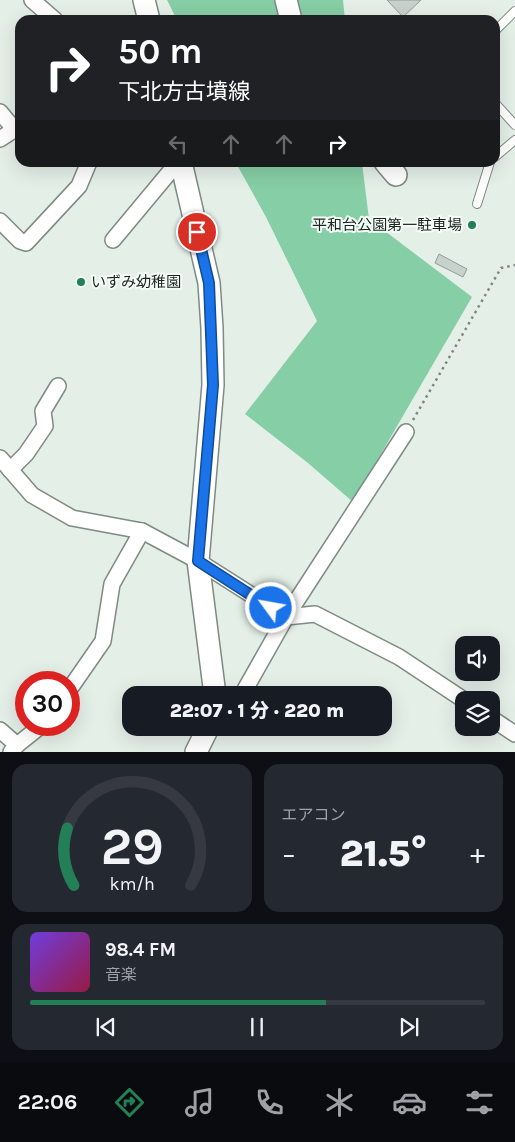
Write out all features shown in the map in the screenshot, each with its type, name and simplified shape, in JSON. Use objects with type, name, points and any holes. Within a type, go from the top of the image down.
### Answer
[{"type":"main road","points":[[286,0],[290,15]]},
{"type":"main road","points":[[181,167],[209,283],[212,328],[213,385],[198,561],[214,686]]},
{"type":"main road","points":[[196,752],[204,736]]},
{"type":"street","points":[[32,0],[49,15]]},
{"type":"street","points":[[0,112],[15,125]]},
{"type":"street","points":[[0,139],[15,130]]},
{"type":"street","points":[[0,221],[20,241],[26,243],[79,186],[87,167]]},
{"type":"street","points":[[112,240],[176,167]]},
{"type":"street","points":[[58,386],[43,411],[45,426],[26,454],[5,464],[32,495],[72,518],[142,531],[198,561],[286,617],[315,614],[399,657],[455,694]]},
{"type":"street","points":[[247,686],[286,617],[410,426]]},
{"type":"street","points":[[80,674],[103,641],[112,584],[142,531]]},
{"type":"street","points":[[500,724],[515,734]]},
{"type":"street","points":[[0,730],[14,748],[29,736]]},
{"type":"lane","points":[[500,26],[515,12]]},
{"type":"lane","points":[[500,108],[515,125]]},
{"type":"lane","points":[[500,153],[515,140]]},
{"type":"lane","points":[[477,204],[488,167]]},
{"type":"path","points":[[410,426],[501,268],[515,265]]},
{"type":"green space","points":[[167,0],[343,0],[344,15],[174,15]]},
{"type":"green space","points":[[238,167],[362,167],[369,219],[472,297],[353,502],[308,463],[245,414],[317,321],[266,217]]},
{"type":"building","points":[[387,0],[421,0],[405,15],[401,15]]},
{"type":"building","points":[[439,254],[467,269],[463,277],[435,263]]},
{"type":"place","name":"平和台公園第一駐車場","points":[[472,225]]},
{"type":"place","name":"いずみ幼稚園","points":[[81,282]]},
{"type":"route","points":[[197,232],[209,283],[213,385],[198,561],[271,608]]}]
